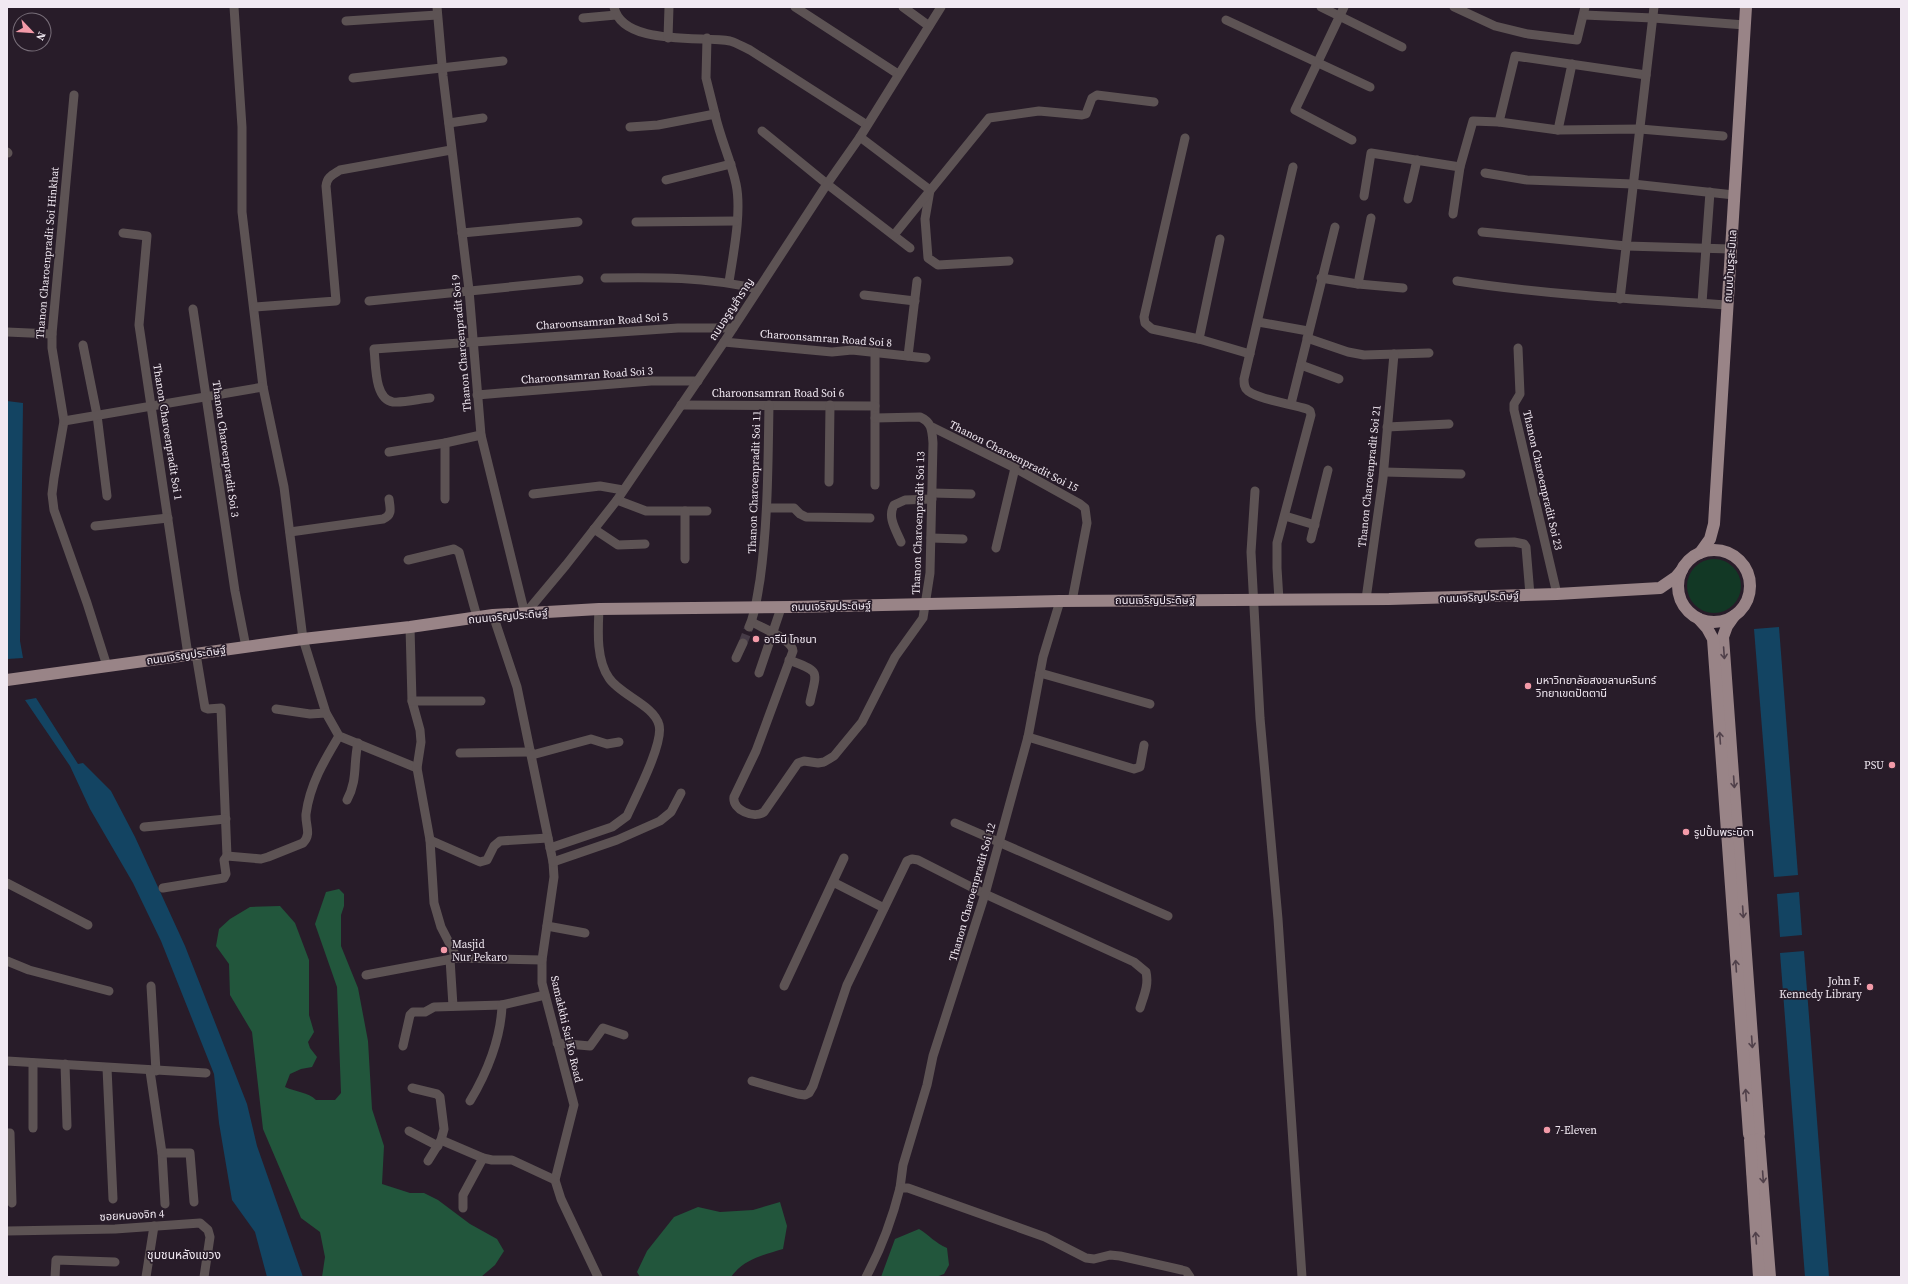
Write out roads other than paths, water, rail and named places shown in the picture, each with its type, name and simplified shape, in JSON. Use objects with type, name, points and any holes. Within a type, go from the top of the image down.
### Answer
[{"type":"main road","name":"ถนนบ้านรูสะมิแล","points":[[1700,553],[1710,539],[1714,524],[1746,7]]},
{"type":"main road","name":"ถนนบ้านรูสะมิแล","points":[[1714,524],[1717,538],[1731,554]]},
{"type":"main road","points":[[1660,588],[1676,577],[1689,560],[1700,553],[1715,550],[1731,554],[1743,563],[1747,570],[1750,589],[1743,609],[1723,622],[1711,622],[1699,619]]},
{"type":"main road","points":[[1682,570],[1678,587],[1682,603],[1686,610],[1699,619],[1707,628],[1713,640],[1754,1137],[1770,1277]]},
{"type":"main road","name":"ถนนเจริญประดิษฐ์","points":[[7,680],[303,639],[410,627],[493,615],[599,610],[781,608],[1066,601],[1366,599],[1557,594],[1660,588]]},
{"type":"main road","points":[[1660,588],[1669,592],[1682,603]]},
{"type":"main road","points":[[1734,616],[1727,626],[1723,637],[1754,1137],[1759,1277]]},
{"type":"street","points":[[234,7],[242,127],[242,212],[263,387],[284,487],[303,639],[326,713],[339,736],[417,768]]},
{"type":"street","points":[[668,38],[669,7]]},
{"type":"street","points":[[795,7],[898,74]]},
{"type":"street","points":[[903,7],[929,26]]},
{"type":"street","name":"ถนนจรูญสำราญ","points":[[525,614],[617,500],[724,342],[827,184],[860,137],[941,7]]},
{"type":"street","points":[[1321,7],[1402,47]]},
{"type":"street","points":[[1344,7],[1295,110],[1352,140]]},
{"type":"street","points":[[1454,7],[1495,26],[1528,34],[1577,40],[1584,11],[1744,26]]},
{"type":"street","points":[[1620,299],[1654,7]]},
{"type":"street","points":[[346,21],[437,11]]},
{"type":"street","name":"Thanon Charoenpradit Soi 9","points":[[437,11],[451,150],[469,290],[481,435],[525,614]]},
{"type":"street","points":[[583,18],[615,11],[629,26],[643,32],[668,38],[707,38],[732,42],[750,50],[867,125]]},
{"type":"street","points":[[1226,20],[1370,87]]},
{"type":"street","points":[[707,38],[706,78],[715,114],[731,164],[738,196],[728,282]]},
{"type":"street","points":[[1499,122],[1515,56],[1646,74]]},
{"type":"street","points":[[353,78],[503,61]]},
{"type":"street","points":[[1558,130],[1572,64]]},
{"type":"street","name":"Thanon Charoenpradit Soi Hinkhat","points":[[74,94],[52,334],[52,348],[64,421],[52,494],[54,510],[87,603],[107,666]]},
{"type":"street","points":[[894,236],[989,118],[1039,111],[1082,115],[1086,114],[1092,98],[1097,95],[1154,102]]},
{"type":"street","points":[[630,127],[658,125],[715,114]]},
{"type":"street","points":[[449,123],[483,118]]},
{"type":"street","points":[[1453,214],[1460,167],[1473,121],[1499,122],[1558,130],[1640,130],[1723,136]]},
{"type":"street","points":[[762,131],[827,184],[910,248]]},
{"type":"street","points":[[860,137],[930,190]]},
{"type":"street","points":[[1185,138],[1144,317],[1145,323],[1152,329],[1199,339],[1250,354]]},
{"type":"street","points":[[254,307],[336,301],[326,186],[327,180],[330,176],[340,170],[451,150]]},
{"type":"street","points":[[1364,196],[1371,153],[1460,167]]},
{"type":"street","points":[[1408,199],[1417,160]]},
{"type":"street","points":[[666,180],[731,164]]},
{"type":"street","points":[[1279,600],[1277,543],[1311,415],[1310,411],[1248,391],[1244,386],[1244,379],[1292,167]]},
{"type":"street","points":[[1485,173],[1527,180],[1633,184],[1734,195]]},
{"type":"street","points":[[930,190],[925,219],[928,258],[938,265],[1009,261]]},
{"type":"street","points":[[1702,303],[1710,192]]},
{"type":"street","points":[[1358,284],[1371,218]]},
{"type":"street","points":[[636,222],[736,221]]},
{"type":"street","points":[[462,233],[578,222]]},
{"type":"street","points":[[1291,404],[1334,227]]},
{"type":"street","points":[[1482,232],[1626,246],[1731,249]]},
{"type":"street","name":"Thanon Charoenpradit Soi 1","points":[[123,233],[147,236],[140,325],[168,518],[192,654],[204,708],[221,708],[226,819]]},
{"type":"street","points":[[1199,339],[1220,239]]},
{"type":"street","points":[[604,278],[664,277],[728,282],[758,289]]},
{"type":"street","points":[[1321,278],[1358,284],[1403,288]]},
{"type":"street","points":[[369,301],[579,280]]},
{"type":"street","points":[[908,356],[917,281]]},
{"type":"street","points":[[1457,281],[1518,290],[1620,299],[1727,305]]},
{"type":"street","points":[[864,295],[915,300]]},
{"type":"street","name":"Thanon Charoenpradit Soi 3","points":[[193,309],[235,592],[246,647]]},
{"type":"street","points":[[1258,322],[1308,335],[1348,352],[1364,355],[1429,353]]},
{"type":"street","name":"Charoonsamran Road Soi 5","points":[[430,398],[394,402],[383,398],[379,391],[374,349],[473,344],[670,328],[733,328]]},
{"type":"street","points":[[7,332],[52,334]]},
{"type":"street","name":"Charoonsamran Road Soi 8","points":[[724,342],[832,352],[852,350],[926,358]]},
{"type":"street","points":[[83,345],[97,415],[107,496]]},
{"type":"street","name":"Thanon Charoenpradit Soi 23","points":[[1518,348],[1520,394],[1514,404],[1514,410],[1557,594]]},
{"type":"street","points":[[875,352],[875,485]]},
{"type":"street","name":"Thanon Charoenpradit Soi 21","points":[[1366,599],[1384,472],[1394,354]]},
{"type":"street","points":[[1301,365],[1339,378]]},
{"type":"street","name":"Charoonsamran Road Soi 3","points":[[477,395],[651,381],[698,381]]},
{"type":"street","points":[[64,421],[263,387]]},
{"type":"street","name":"Charoonsamran Road Soi 6","points":[[681,405],[875,406]]},
{"type":"street","name":"Thanon Charoenpradit Soi 11","points":[[769,405],[767,508],[756,608],[750,625],[773,633]]},
{"type":"street","points":[[829,482],[830,406]]},
{"type":"street","name":"Thanon Charoenpradit Soi 15","points":[[875,418],[920,416],[926,419],[932,427],[1015,468],[1085,508],[1087,523],[1066,601]]},
{"type":"street","points":[[1387,427],[1449,424]]},
{"type":"street","name":"Thanon Charoenpradit Soi 13","points":[[789,660],[756,751],[734,797],[733,802],[735,806],[753,815],[759,815],[764,812],[798,763],[804,761],[818,763],[824,762],[834,756],[862,722],[895,657],[920,624],[927,604],[930,573],[933,443],[932,427]]},
{"type":"street","points":[[388,452],[445,444],[481,435]]},
{"type":"street","points":[[445,444],[445,499]]},
{"type":"street","points":[[996,548],[1015,468]]},
{"type":"street","points":[[1311,539],[1328,470]]},
{"type":"street","points":[[1384,472],[1461,474]]},
{"type":"street","points":[[533,494],[600,486],[623,490]]},
{"type":"street","points":[[1255,491],[1251,552],[1260,718],[1279,926],[1302,1277]]},
{"type":"street","points":[[901,542],[891,517],[890,511],[894,505],[905,500],[932,496],[971,494]]},
{"type":"street","points":[[290,532],[383,520],[390,513],[389,499]]},
{"type":"street","points":[[617,500],[646,511],[707,511]]},
{"type":"street","points":[[767,508],[794,508],[806,517],[870,518]]},
{"type":"street","points":[[685,511],[686,559]]},
{"type":"street","points":[[1285,516],[1314,525]]},
{"type":"street","points":[[96,526],[168,518]]},
{"type":"street","points":[[594,529],[618,545],[645,544]]},
{"type":"street","points":[[931,538],[963,539]]},
{"type":"street","points":[[1479,543],[1514,542],[1524,544],[1526,547],[1530,595]]},
{"type":"street","points":[[408,560],[454,549],[459,552],[463,560],[477,617]]},
{"type":"street","name":"Thanon Charoenpradit Soi 12","points":[[866,1277],[885,1237],[900,1188],[903,1165],[933,1056],[985,894],[1028,737],[1043,657],[1066,601]]},
{"type":"street","points":[[759,673],[781,608]]},
{"type":"street","points":[[550,848],[620,823],[626,816],[658,744],[659,725],[653,714],[609,679],[602,664],[598,636],[599,610]]},
{"type":"street","name":"Samakkhi Sai Ko Road","points":[[493,615],[517,688],[553,862],[554,877],[542,960],[542,982],[574,1105],[555,1180]]},
{"type":"street","points":[[410,627],[412,701],[420,730],[421,742],[417,768],[430,840],[436,915],[453,959],[453,1006]]},
{"type":"street","points":[[773,633],[792,646],[789,660],[811,668],[814,672],[815,678],[810,702]]},
{"type":"street","points":[[736,658],[742,643]]},
{"type":"street","points":[[1040,674],[1150,704]]},
{"type":"street","points":[[412,701],[481,701]]},
{"type":"street","points":[[276,709],[310,714],[326,713]]},
{"type":"street","points":[[227,856],[268,857],[303,843],[307,839],[308,834],[306,815],[315,778],[339,736]]},
{"type":"street","points":[[1028,737],[1134,769],[1140,767],[1144,745]]},
{"type":"street","points":[[460,753],[531,753],[591,739],[603,743],[619,742]]},
{"type":"street","points":[[347,800],[354,783],[354,758],[358,743]]},
{"type":"street","points":[[553,862],[617,840],[660,821],[671,812],[681,793]]},
{"type":"street","points":[[144,827],[226,819],[227,856],[224,860],[226,874],[224,878],[163,888]]},
{"type":"street","points":[[955,823],[1168,916]]},
{"type":"street","points":[[430,840],[480,862],[487,860],[494,846],[500,841],[548,838]]},
{"type":"street","points":[[784,986],[844,858]]},
{"type":"street","points":[[752,1081],[805,1096],[809,1093],[847,985],[907,861],[912,859],[918,860],[985,894],[1134,962],[1143,968],[1148,979],[1147,988],[1140,1008]]},
{"type":"street","points":[[834,882],[884,908]]},
{"type":"street","points":[[7,883],[88,925]]},
{"type":"street","points":[[547,926],[585,933]]},
{"type":"street","points":[[366,975],[453,959],[483,957],[542,960]]},
{"type":"street","points":[[7,961],[29,970],[109,991]]},
{"type":"street","points":[[151,986],[153,1071],[162,1153],[165,1204]]},
{"type":"street","points":[[403,1046],[411,1013],[425,1012],[434,1007],[502,1005],[545,995]]},
{"type":"street","points":[[470,1102],[480,1085],[498,1035],[501,1024],[502,1005]]},
{"type":"street","points":[[557,1044],[590,1046],[603,1028],[624,1035]]},
{"type":"street","points":[[7,1061],[206,1073]]},
{"type":"street","points":[[33,1063],[33,1128]]},
{"type":"street","points":[[65,1064],[67,1126]]},
{"type":"street","points":[[107,1068],[113,1199]]},
{"type":"street","points":[[412,1088],[437,1094],[440,1098],[444,1129],[440,1143],[428,1161]]},
{"type":"street","points":[[409,1131],[483,1158],[492,1160],[512,1160],[555,1180],[561,1199],[598,1277]]},
{"type":"street","points":[[7,1133],[10,1133],[12,1203]]},
{"type":"street","points":[[162,1153],[190,1153],[194,1202]]},
{"type":"street","points":[[463,1208],[463,1195],[483,1158]]},
{"type":"street","points":[[900,1188],[914,1189],[1045,1237],[1086,1258],[1094,1259],[1120,1256],[1186,1271],[1190,1277]]},
{"type":"street","name":"ซอยหนองจิก 4","points":[[7,1231],[200,1224],[208,1230],[210,1237],[204,1277]]},
{"type":"street","points":[[146,1277],[154,1226]]},
{"type":"street","points":[[55,1277],[56,1260],[115,1262]]},
{"type":"water","points":[[7,401],[23,403],[20,641],[23,658],[7,659]]},
{"type":"water","points":[[1779,627],[1798,875],[1774,877],[1754,629]]},
{"type":"water","points":[[36,698],[78,764],[83,763],[111,791],[135,837],[185,946],[247,1104],[257,1146],[303,1277],[267,1277],[255,1232],[232,1200],[219,1123],[214,1074],[161,941],[133,883],[90,809],[70,766],[25,700]]},
{"type":"water","points":[[1799,892],[1802,935],[1780,937],[1777,894]]},
{"type":"water","points":[[1804,951],[1829,1277],[1805,1277],[1780,953]]},
{"type":"tunnel","points":[[743,643],[749,627]]},
{"type":"place","name":"อารีนี โภชนา","points":[[756,639]]},
{"type":"place","name":"มหาวิทยาลัยสงขลานครินทร์ วิทยาเขตปัตตานี","points":[[1528,686]]},
{"type":"place","name":"PSU","points":[[1892,765]]},
{"type":"place","name":"รูปปั้นพระบิดา","points":[[1686,832]]},
{"type":"place","name":"Masjid Nur Pekaro","points":[[444,950]]},
{"type":"place","name":"John F. Kennedy Library","points":[[1870,987]]},
{"type":"place","name":"7-Eleven","points":[[1547,1130]]},
{"type":"district","name":"ชุมชนหลังแขวง","points":[[184,1255]]}]
